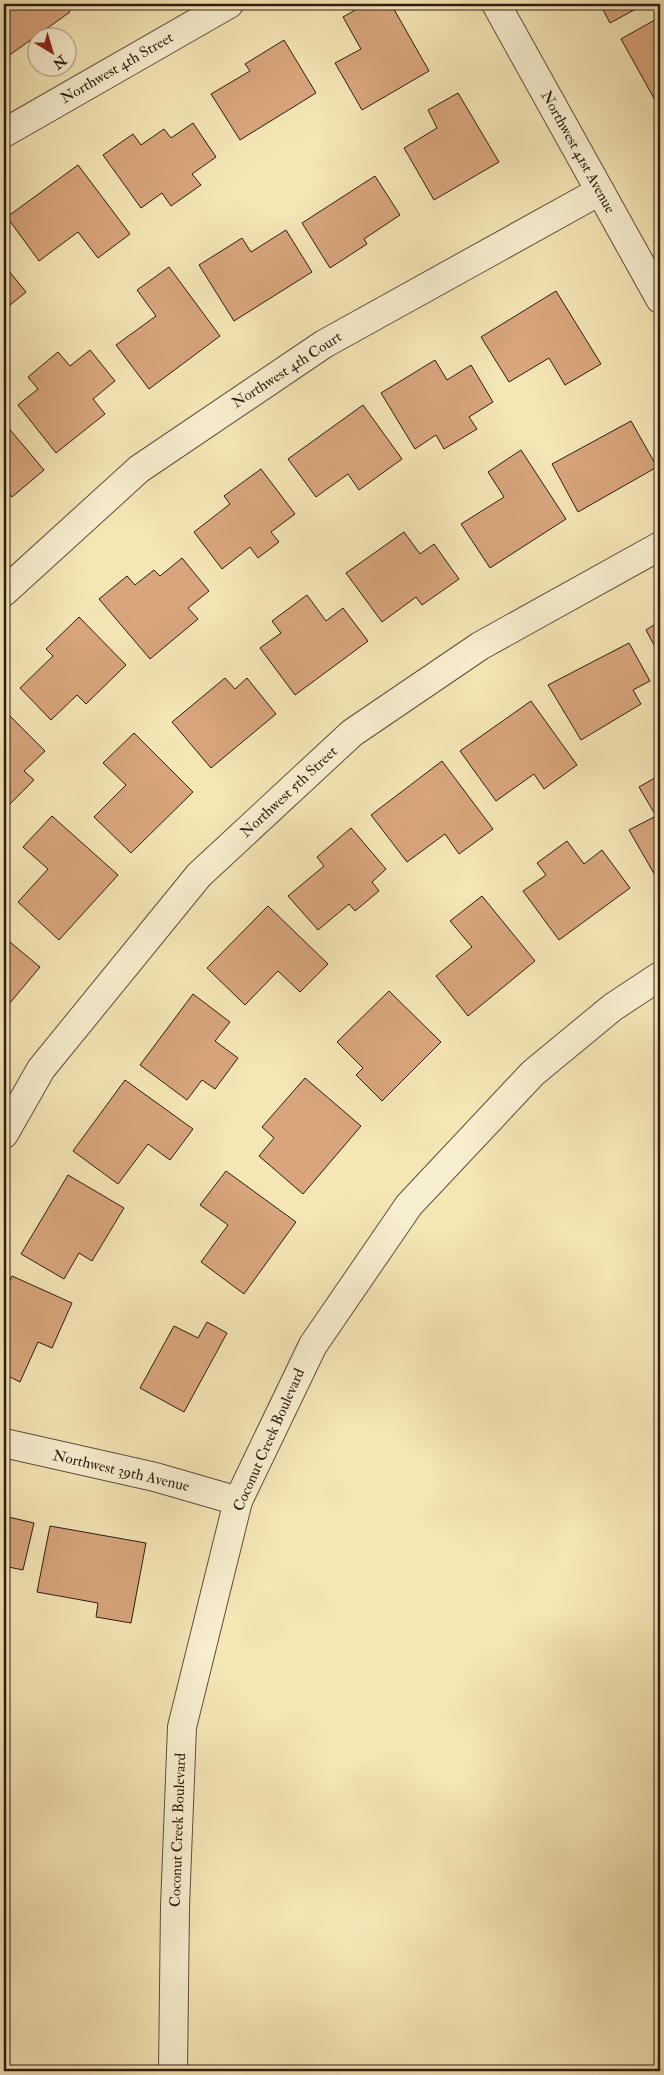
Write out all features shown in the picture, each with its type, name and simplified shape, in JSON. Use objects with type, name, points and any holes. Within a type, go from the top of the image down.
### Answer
[{"type":"street","name":"Northwest 4th Street","points":[[4,133],[229,4]]},
{"type":"street","name":"Northwest 41st Avenue","points":[[496,4],[660,299]]},
{"type":"street","name":"Northwest 4th Court","points":[[4,592],[139,469],[324,344],[600,192]]},
{"type":"street","name":"Northwest 5th Street","points":[[4,1134],[41,1069],[199,875],[352,733],[480,646],[660,546]]},
{"type":"street","name":"Coconut Creek Boulevard","points":[[174,2071],[174,1907],[182,1727],[238,1501],[313,1345],[409,1205],[533,1073],[613,1007],[660,976]]},
{"type":"street","name":"Northwest 39th Avenue","points":[[4,1443],[155,1477],[238,1501]]},
{"type":"building","points":[[4,4],[65,4],[70,12],[48,28],[28,28],[28,42],[4,59]]},
{"type":"building","points":[[366,4],[391,4],[429,71],[362,110],[335,63],[361,49],[343,17]]},
{"type":"building","points":[[600,4],[645,4],[610,23]]},
{"type":"building","points":[[660,17],[660,109],[621,39]]},
{"type":"building","points":[[284,40],[316,93],[240,140],[211,94],[250,71],[245,64]]},
{"type":"building","points":[[458,93],[499,162],[434,200],[404,148],[437,128],[428,110]]},
{"type":"building","points":[[193,123],[216,157],[192,174],[201,185],[171,206],[162,193],[141,208],[103,155],[133,134],[141,145],[164,129],[171,138]]},
{"type":"building","points":[[78,165],[130,234],[98,258],[78,232],[39,261],[7,217]]},
{"type":"building","points":[[375,176],[400,215],[364,239],[367,244],[330,268],[302,223]]},
{"type":"building","points":[[286,230],[312,272],[234,321],[199,265],[242,238],[251,252]]},
{"type":"building","points":[[4,265],[26,292],[4,310]]},
{"type":"building","points":[[169,267],[220,336],[149,389],[116,345],[156,316],[137,290]]},
{"type":"building","points":[[556,291],[601,364],[565,385],[549,358],[509,382],[481,337]]},
{"type":"building","points":[[90,350],[115,381],[93,399],[105,414],[56,453],[18,405],[38,389],[28,377],[58,352],[70,366]]},
{"type":"building","points":[[435,360],[447,380],[471,365],[493,402],[469,417],[477,429],[444,449],[436,435],[415,449],[381,393]]},
{"type":"building","points":[[363,405],[402,459],[359,490],[348,474],[316,497],[288,459]]},
{"type":"building","points":[[631,421],[657,467],[578,512],[552,464]]},
{"type":"building","points":[[6,425],[44,470],[12,497],[6,489],[4,491],[4,427]]},
{"type":"building","points":[[521,450],[566,519],[490,568],[461,524],[504,497],[488,472]]},
{"type":"building","points":[[261,469],[295,514],[271,532],[279,542],[258,558],[250,547],[222,569],[194,532],[230,504],[224,496]]},
{"type":"building","points":[[404,532],[420,554],[434,544],[459,579],[422,605],[416,597],[382,622],[346,573]]},
{"type":"building","points":[[182,558],[209,591],[188,608],[198,619],[150,659],[99,599],[127,576],[135,585],[154,570],[160,576]]},
{"type":"building","points":[[307,595],[326,621],[343,608],[368,641],[295,695],[260,648],[281,633],[272,621]]},
{"type":"building","points":[[79,617],[126,665],[86,704],[77,695],[51,720],[20,688],[53,656],[46,649]]},
{"type":"building","points":[[660,621],[660,656],[646,630]]},
{"type":"building","points":[[629,643],[650,681],[633,690],[641,704],[581,740],[548,685]]},
{"type":"building","points":[[225,678],[235,689],[247,678],[276,714],[211,768],[172,722]]},
{"type":"building","points":[[531,701],[577,765],[544,789],[534,774],[496,801],[460,751]]},
{"type":"building","points":[[4,710],[45,751],[24,771],[34,780],[9,805],[4,800]]},
{"type":"building","points":[[134,733],[193,792],[131,853],[94,817],[126,785],[103,763]]},
{"type":"building","points":[[442,761],[493,829],[459,854],[445,834],[407,862],[371,815]]},
{"type":"building","points":[[660,775],[660,875],[656,877],[629,830],[656,816],[639,787]]},
{"type":"building","points":[[52,816],[118,875],[59,940],[18,902],[48,869],[23,847]]},
{"type":"building","points":[[351,828],[386,869],[372,882],[379,891],[355,911],[349,904],[318,930],[288,896],[324,866],[317,857]]},
{"type":"building","points":[[567,841],[584,864],[602,850],[630,888],[559,940],[523,891],[546,875],[537,863]]},
{"type":"building","points":[[482,896],[535,961],[468,1016],[436,976],[472,947],[450,921]]},
{"type":"building","points":[[268,906],[328,964],[300,992],[278,971],[245,1005],[207,968]]},
{"type":"building","points":[[5,938],[40,967],[4,1010],[4,940]]},
{"type":"building","points":[[389,991],[441,1042],[382,1101],[356,1075],[363,1068],[337,1042]]},
{"type":"building","points":[[193,994],[230,1022],[215,1041],[238,1058],[215,1089],[202,1080],[187,1100],[140,1065]]},
{"type":"building","points":[[305,1078],[361,1126],[303,1194],[259,1156],[274,1138],[262,1127]]},
{"type":"building","points":[[125,1080],[193,1129],[170,1160],[148,1144],[118,1184],[73,1151]]},
{"type":"building","points":[[226,1171],[296,1222],[244,1294],[201,1262],[228,1225],[200,1205]]},
{"type":"building","points":[[68,1175],[124,1208],[92,1261],[79,1253],[64,1279],[21,1254]]},
{"type":"building","points":[[12,1276],[72,1303],[52,1348],[38,1342],[20,1382],[4,1374],[4,1295]]},
{"type":"building","points":[[207,1322],[227,1333],[184,1412],[140,1388],[174,1326],[198,1338]]},
{"type":"building","points":[[4,1516],[34,1523],[23,1570],[4,1566]]},
{"type":"building","points":[[50,1526],[146,1543],[131,1623],[96,1617],[98,1603],[37,1592]]}]
